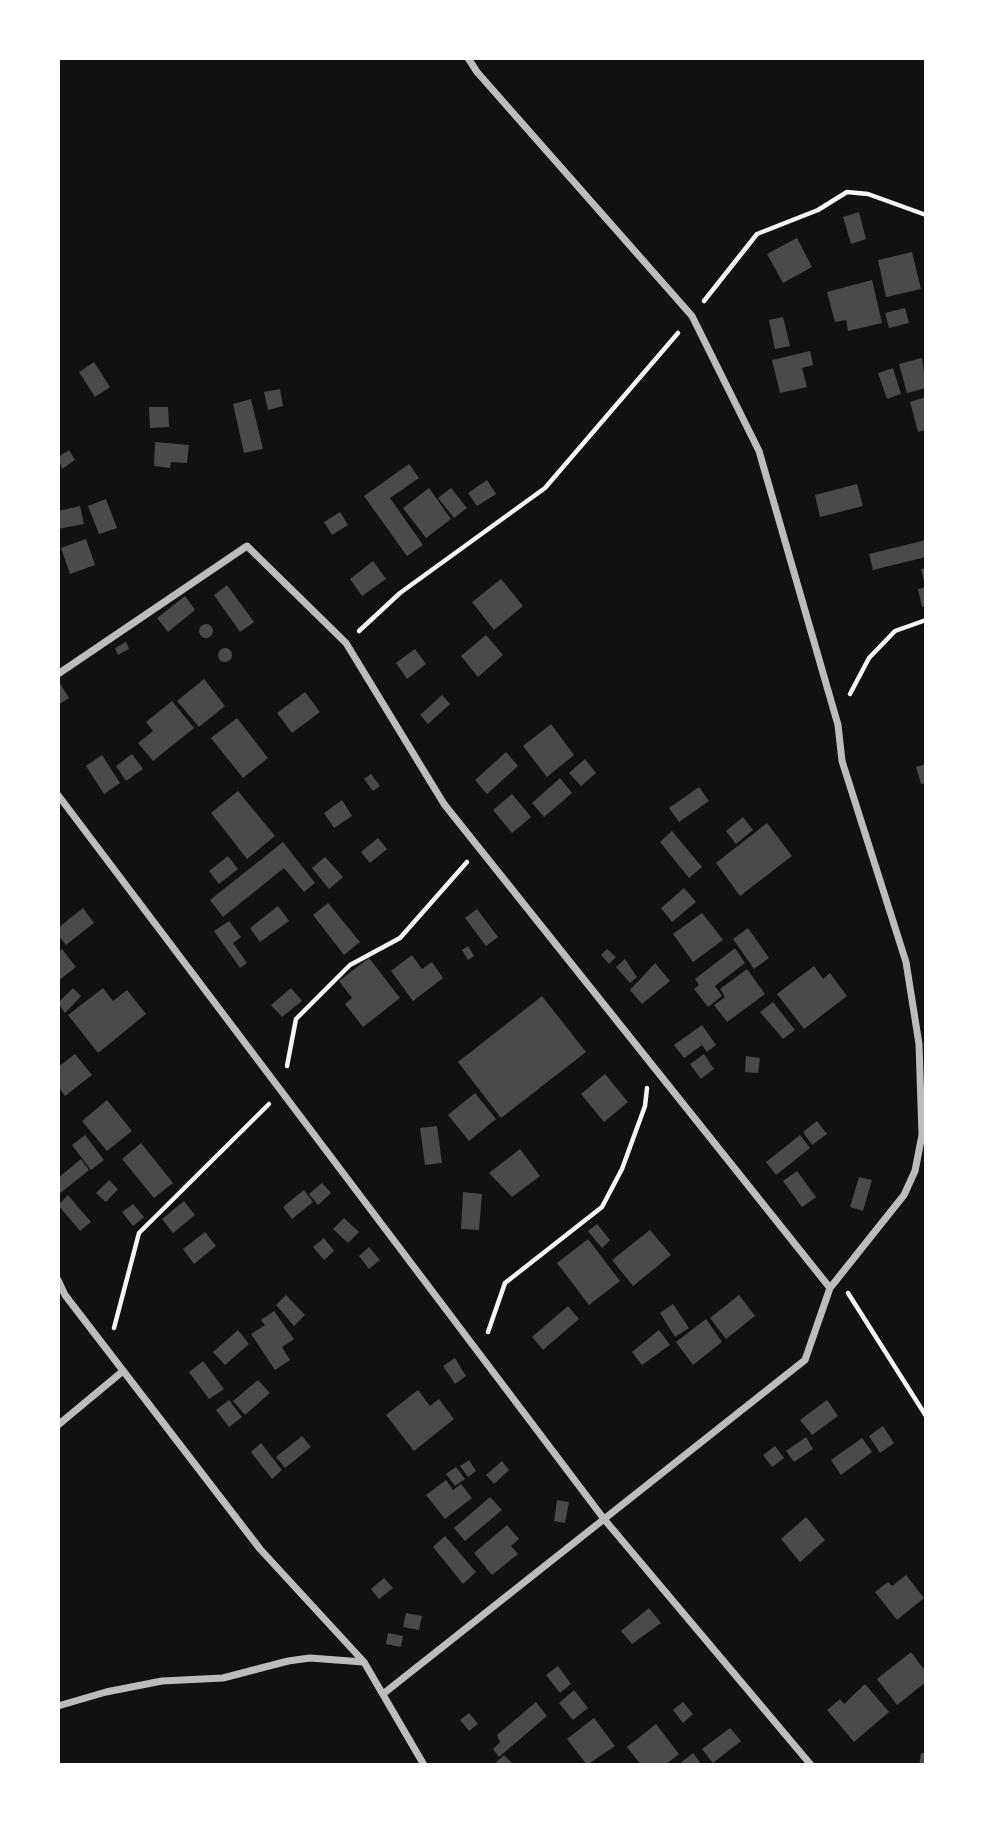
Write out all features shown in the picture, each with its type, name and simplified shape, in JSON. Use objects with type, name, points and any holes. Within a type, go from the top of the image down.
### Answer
[{"type":"street","points":[[383,1694],[805,1360],[830,1288],[904,1195],[915,1171],[922,1135],[919,1044],[906,962],[849,784],[838,725],[759,451],[692,316],[477,72],[468,58]]},
{"type":"street","points":[[58,674],[247,546],[346,643],[444,804],[830,1288]]},
{"type":"street","points":[[58,795],[604,1519],[811,1765]]},
{"type":"street","points":[[58,1280],[65,1295],[260,1549],[364,1662],[424,1765]]},
{"type":"street","points":[[58,1425],[123,1371]]},
{"type":"street","points":[[58,1706],[106,1692],[162,1681],[223,1678],[288,1661],[310,1658],[364,1662]]},
{"type":"path","points":[[346,643],[400,593],[545,488],[692,316],[757,234],[818,210],[847,192],[868,194],[926,215]]},
{"type":"path","points":[[838,725],[869,658],[895,631],[926,620]]},
{"type":"path","points":[[480,1354],[505,1283],[601,1207],[622,1169],[640,1118],[651,1063]]},
{"type":"path","points":[[830,1288],[848,1293],[926,1416]]},
{"type":"building","points":[[859,212],[866,239],[851,244],[843,217]]},
{"type":"building","points":[[797,238],[812,267],[783,283],[767,254]]},
{"type":"building","points":[[912,252],[921,289],[886,297],[878,260]]},
{"type":"building","points":[[872,280],[882,323],[848,331],[846,320],[835,322],[827,292]]},
{"type":"building","points":[[905,308],[909,323],[889,328],[885,313]]},
{"type":"building","points":[[783,317],[790,346],[775,349],[769,320]]},
{"type":"building","points":[[810,351],[813,365],[802,368],[807,387],[780,393],[772,360]]},
{"type":"building","points":[[922,358],[926,388],[907,393],[899,364]]},
{"type":"building","points":[[94,362],[110,387],[95,397],[79,372]]},
{"type":"building","points":[[893,368],[901,394],[887,399],[878,373]]},
{"type":"building","points":[[280,389],[283,406],[268,410],[264,392]]},
{"type":"building","points":[[926,397],[926,430],[918,432],[910,402]]},
{"type":"building","points":[[251,399],[263,449],[244,453],[233,404]]},
{"type":"building","points":[[149,407],[168,407],[169,427],[150,428]]},
{"type":"building","points":[[155,442],[189,445],[187,463],[171,462],[170,468],[154,466]]},
{"type":"building","points":[[69,450],[75,460],[62,469],[58,457]]},
{"type":"building","points":[[409,464],[419,478],[390,498],[423,545],[407,556],[364,496]]},
{"type":"building","points":[[487,480],[496,494],[477,506],[468,493]]},
{"type":"building","points":[[857,484],[863,506],[820,517],[815,495]]},
{"type":"building","points":[[429,488],[451,519],[426,538],[403,508]]},
{"type":"building","points":[[451,488],[467,508],[454,518],[438,498]]},
{"type":"building","points":[[106,499],[117,528],[99,534],[88,506]]},
{"type":"building","points":[[80,506],[84,524],[58,529],[58,511]]},
{"type":"building","points":[[340,512],[348,525],[332,535],[324,522]]},
{"type":"building","points":[[86,539],[95,565],[70,574],[61,548]]},
{"type":"building","points":[[926,540],[926,557],[873,570],[869,554]]},
{"type":"building","points":[[373,561],[386,579],[362,596],[350,579]]},
{"type":"building","points":[[926,568],[926,584],[925,585],[921,569]]},
{"type":"building","points":[[501,579],[523,606],[494,630],[472,602]]},
{"type":"building","points":[[227,585],[254,622],[240,632],[214,595]]},
{"type":"building","points":[[926,587],[926,606],[922,607],[918,589]]},
{"type":"building","points":[[185,596],[195,610],[168,632],[157,618]]},
{"type":"building","points":[[203,624],[209,624],[213,631],[209,638],[203,638],[199,634],[199,628]]},
{"type":"building","points":[[486,635],[503,655],[478,677],[461,656]]},
{"type":"building","points":[[126,642],[129,649],[118,655],[115,648]]},
{"type":"building","points":[[222,648],[228,648],[232,655],[228,662],[222,662],[218,658],[218,652]]},
{"type":"building","points":[[415,649],[426,664],[407,679],[396,663]]},
{"type":"building","points":[[204,679],[225,706],[199,727],[177,701]]},
{"type":"building","points":[[58,680],[69,698],[58,705]]},
{"type":"building","points":[[305,692],[320,712],[292,733],[277,713]]},
{"type":"building","points":[[442,695],[450,704],[428,724],[420,715]]},
{"type":"building","points":[[172,701],[194,728],[153,761],[138,743],[153,731],[146,722]]},
{"type":"building","points":[[237,718],[268,758],[243,778],[211,738]]},
{"type":"building","points":[[551,724],[574,755],[547,777],[523,746]]},
{"type":"building","points":[[506,752],[518,766],[487,794],[475,780]]},
{"type":"building","points":[[132,754],[143,769],[126,781],[116,766]]},
{"type":"building","points":[[102,755],[120,783],[104,794],[86,766]]},
{"type":"building","points":[[585,759],[596,773],[581,786],[569,773]]},
{"type":"building","points":[[926,764],[926,783],[921,784],[916,767]]},
{"type":"building","points":[[371,774],[380,786],[373,791],[364,779]]},
{"type":"building","points":[[560,778],[572,793],[544,817],[532,803]]},
{"type":"building","points":[[699,787],[709,801],[679,822],[669,808]]},
{"type":"building","points":[[238,791],[275,836],[247,859],[211,813]]},
{"type":"building","points":[[512,794],[531,817],[512,833],[493,810]]},
{"type":"building","points":[[342,800],[352,816],[334,828],[324,813]]},
{"type":"building","points":[[743,817],[753,830],[736,844],[726,831]]},
{"type":"building","points":[[767,823],[792,856],[740,896],[716,863]]},
{"type":"building","points":[[672,831],[702,867],[689,878],[660,842]]},
{"type":"building","points":[[378,838],[387,849],[370,863],[361,852]]},
{"type":"building","points":[[283,842],[315,883],[304,892],[284,868],[223,917],[210,900]]},
{"type":"building","points":[[228,856],[238,869],[219,884],[209,871]]},
{"type":"building","points":[[325,857],[343,877],[329,889],[312,868]]},
{"type":"building","points":[[684,888],[696,902],[672,922],[661,908]]},
{"type":"building","points":[[328,903],[360,942],[344,955],[313,915]]},
{"type":"building","points":[[278,906],[289,921],[260,942],[250,928]]},
{"type":"building","points":[[83,908],[94,923],[66,945],[58,935],[58,928]]},
{"type":"building","points":[[477,909],[498,937],[486,946],[465,918]]},
{"type":"building","points":[[702,913],[723,940],[693,962],[673,934]]},
{"type":"building","points":[[229,921],[241,937],[233,943],[247,963],[240,968],[214,931]]},
{"type":"building","points":[[748,928],[769,958],[754,969],[733,939]]},
{"type":"building","points":[[468,946],[474,956],[468,960],[462,950]]},
{"type":"building","points":[[735,948],[745,963],[715,986],[722,996],[708,1007],[694,989],[699,985],[695,979]]},
{"type":"building","points":[[62,949],[76,967],[58,981],[58,953]]},
{"type":"building","points":[[607,949],[616,957],[609,964],[601,955]]},
{"type":"building","points":[[412,955],[422,969],[432,962],[443,978],[413,1001],[391,971]]},
{"type":"building","points":[[369,958],[400,998],[363,1027],[345,1004],[352,998],[339,981]]},
{"type":"building","points":[[625,959],[637,977],[630,983],[616,967]]},
{"type":"building","points":[[655,963],[670,981],[642,1004],[630,990]]},
{"type":"building","points":[[814,966],[823,979],[830,973],[847,996],[804,1029],[777,994]]},
{"type":"building","points":[[747,969],[765,994],[727,1022],[714,1005],[725,997],[720,989]]},
{"type":"building","points":[[73,988],[81,996],[65,1013],[58,1003]]},
{"type":"building","points":[[103,988],[113,1001],[127,990],[146,1014],[98,1053],[68,1015]]},
{"type":"building","points":[[291,988],[302,1001],[282,1017],[271,1005]]},
{"type":"building","points":[[542,996],[586,1052],[501,1118],[458,1062]]},
{"type":"building","points":[[773,1002],[795,1030],[783,1039],[760,1012]]},
{"type":"building","points":[[702,1025],[716,1045],[707,1052],[702,1045],[684,1058],[674,1045]]},
{"type":"building","points":[[75,1054],[92,1075],[65,1096],[58,1086],[58,1067]]},
{"type":"building","points":[[704,1054],[714,1069],[701,1079],[690,1064]]},
{"type":"building","points":[[746,1056],[760,1058],[758,1073],[745,1072]]},
{"type":"building","points":[[605,1074],[628,1102],[604,1122],[581,1094]]},
{"type":"building","points":[[475,1093],[496,1119],[469,1141],[448,1115]]},
{"type":"building","points":[[107,1100],[132,1131],[107,1151],[82,1121]]},
{"type":"building","points":[[817,1121],[827,1134],[812,1145],[803,1132]]},
{"type":"building","points":[[437,1126],[442,1163],[425,1165],[420,1128]]},
{"type":"building","points":[[85,1135],[104,1160],[91,1170],[72,1145]]},
{"type":"building","points":[[800,1135],[810,1148],[776,1175],[766,1162]]},
{"type":"building","points":[[141,1143],[173,1183],[154,1198],[122,1159]]},
{"type":"building","points":[[520,1149],[540,1176],[512,1197],[489,1173]]},
{"type":"building","points":[[81,1159],[89,1170],[58,1195],[58,1178]]},
{"type":"building","points":[[797,1171],[816,1197],[802,1207],[783,1181]]},
{"type":"building","points":[[859,1177],[872,1180],[863,1211],[850,1207]]},
{"type":"building","points":[[109,1180],[118,1189],[106,1202],[96,1193]]},
{"type":"building","points":[[322,1183],[331,1193],[318,1205],[309,1194]]},
{"type":"building","points":[[304,1190],[313,1202],[292,1219],[283,1207]]},
{"type":"building","points":[[463,1192],[482,1194],[479,1230],[461,1229]]},
{"type":"building","points":[[68,1195],[91,1222],[80,1231],[58,1205]]},
{"type":"building","points":[[184,1201],[195,1215],[173,1233],[162,1219]]},
{"type":"building","points":[[133,1204],[144,1217],[133,1226],[122,1212]]},
{"type":"building","points":[[344,1218],[359,1232],[348,1243],[333,1229]]},
{"type":"building","points":[[597,1224],[610,1240],[602,1248],[588,1231]]},
{"type":"building","points":[[650,1230],[671,1255],[633,1286],[612,1260]]},
{"type":"building","points":[[205,1232],[216,1246],[194,1264],[183,1249]]},
{"type":"building","points":[[324,1238],[334,1251],[324,1260],[313,1247]]},
{"type":"building","points":[[588,1239],[620,1281],[589,1305],[557,1263]]},
{"type":"building","points":[[369,1247],[380,1260],[369,1269],[359,1256]]},
{"type":"building","points":[[286,1295],[305,1315],[294,1326],[276,1305]]},
{"type":"building","points":[[739,1295],[755,1316],[726,1339],[710,1318]]},
{"type":"building","points":[[673,1304],[689,1328],[675,1337],[660,1313]]},
{"type":"building","points":[[568,1306],[579,1319],[543,1350],[532,1337]]},
{"type":"building","points":[[274,1311],[294,1339],[282,1347],[290,1360],[275,1370],[251,1334],[265,1325],[261,1320]]},
{"type":"building","points":[[706,1319],[722,1342],[693,1365],[676,1342]]},
{"type":"building","points":[[238,1330],[249,1344],[225,1365],[213,1352]]},
{"type":"building","points":[[659,1330],[670,1345],[642,1365],[632,1352]]},
{"type":"building","points":[[455,1358],[466,1376],[455,1384],[443,1366]]},
{"type":"building","points":[[203,1361],[224,1389],[209,1399],[189,1372]]},
{"type":"building","points":[[258,1380],[270,1393],[245,1415],[233,1401]]},
{"type":"building","points":[[418,1390],[430,1406],[439,1399],[454,1419],[414,1451],[386,1415]]},
{"type":"building","points":[[229,1400],[242,1417],[229,1427],[216,1410]]},
{"type":"building","points":[[827,1400],[838,1416],[812,1435],[800,1420]]},
{"type":"building","points":[[883,1426],[894,1443],[880,1453],[869,1436]]},
{"type":"building","points":[[302,1436],[311,1447],[285,1468],[276,1457]]},
{"type":"building","points":[[806,1437],[813,1449],[794,1462],[786,1451]]},
{"type":"building","points":[[862,1438],[872,1452],[841,1475],[831,1460]]},
{"type":"building","points":[[261,1443],[282,1470],[272,1479],[251,1452]]},
{"type":"building","points":[[775,1446],[784,1458],[772,1467],[763,1455]]},
{"type":"building","points":[[469,1460],[476,1471],[468,1477],[460,1466]]},
{"type":"building","points":[[502,1461],[509,1470],[494,1484],[486,1475]]},
{"type":"building","points":[[456,1467],[465,1479],[455,1486],[446,1474]]},
{"type":"building","points":[[446,1480],[453,1490],[461,1484],[472,1498],[445,1519],[426,1495]]},
{"type":"building","points":[[490,1497],[502,1510],[465,1541],[454,1528]]},
{"type":"building","points":[[557,1500],[569,1502],[565,1523],[554,1521]]},
{"type":"building","points":[[806,1517],[825,1540],[800,1562],[781,1539]]},
{"type":"building","points":[[507,1525],[519,1539],[511,1546],[518,1554],[492,1575],[474,1553]]},
{"type":"building","points":[[445,1536],[476,1572],[463,1584],[433,1547]]},
{"type":"building","points":[[906,1575],[924,1598],[897,1620],[875,1592],[888,1582],[892,1586]]},
{"type":"building","points":[[384,1578],[393,1588],[379,1599],[371,1589]]},
{"type":"building","points":[[649,1608],[661,1623],[632,1644],[621,1631]]},
{"type":"building","points":[[406,1613],[422,1616],[419,1630],[403,1627]]},
{"type":"building","points":[[388,1633],[403,1636],[401,1647],[386,1644]]},
{"type":"building","points":[[911,1652],[926,1672],[926,1682],[897,1705],[877,1679]]},
{"type":"building","points":[[558,1666],[571,1684],[560,1693],[546,1675]]},
{"type":"building","points":[[865,1684],[889,1712],[854,1742],[827,1710],[840,1699],[844,1704]]},
{"type":"building","points":[[574,1690],[588,1708],[573,1720],[559,1703]]},
{"type":"building","points":[[536,1702],[547,1716],[499,1757],[493,1749],[500,1742],[497,1735]]},
{"type":"building","points":[[683,1702],[693,1714],[683,1723],[673,1710]]},
{"type":"building","points":[[469,1713],[478,1724],[469,1731],[460,1720]]},
{"type":"building","points":[[594,1718],[615,1746],[587,1765],[567,1739]]},
{"type":"building","points":[[656,1724],[679,1754],[665,1765],[641,1765],[627,1747]]},
{"type":"building","points":[[730,1728],[741,1741],[713,1763],[702,1749]]},
{"type":"building","points":[[693,1753],[702,1765],[678,1765]]},
{"type":"building","points":[[921,1753],[926,1753],[926,1765],[919,1765]]},
{"type":"building","points":[[504,1755],[514,1765],[493,1765]]}]
